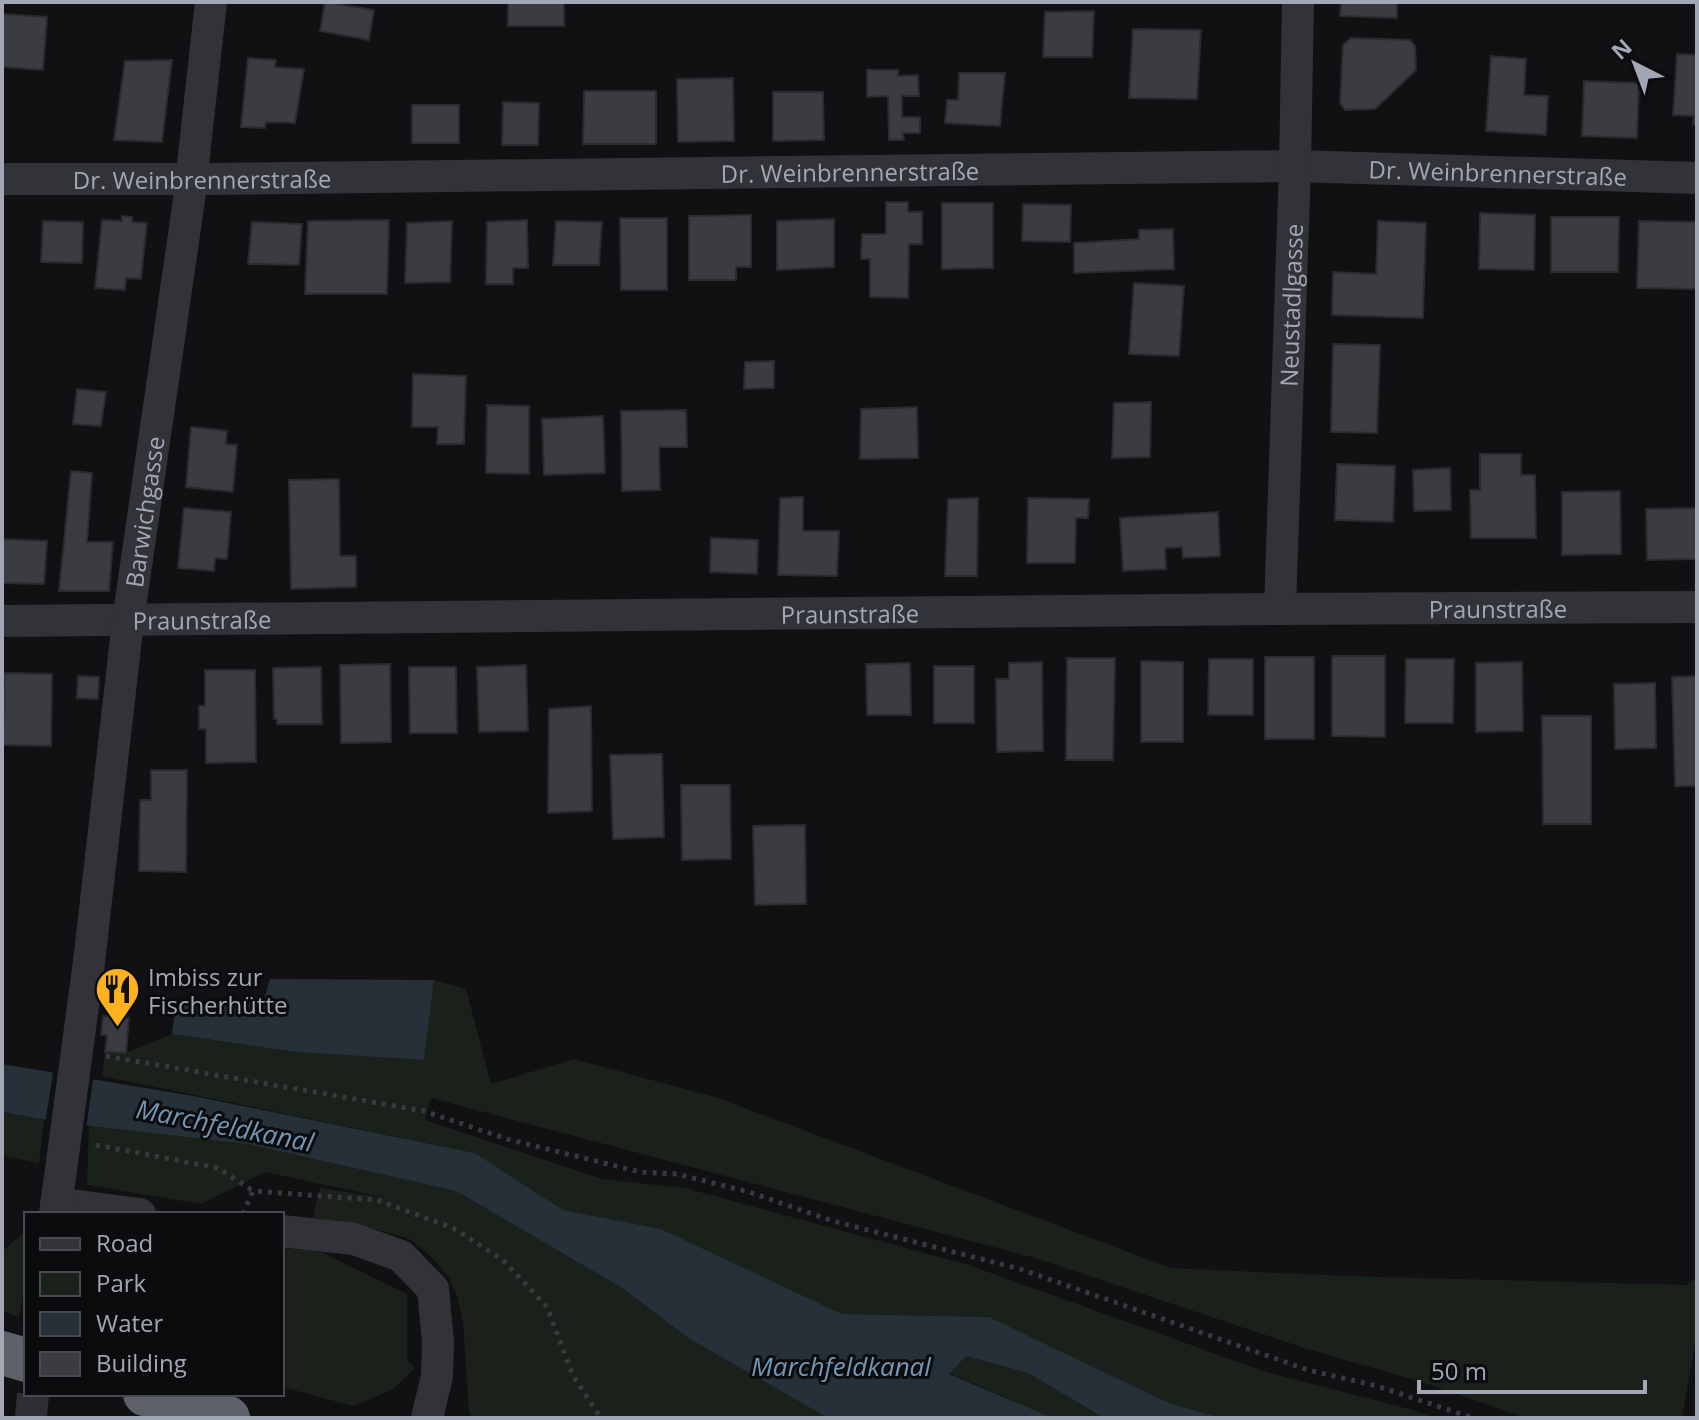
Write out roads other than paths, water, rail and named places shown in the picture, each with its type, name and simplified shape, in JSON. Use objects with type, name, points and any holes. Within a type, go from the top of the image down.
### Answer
[{"type":"highway","points":[[2,1353],[24,1359]]},
{"type":"highway","points":[[152,1396],[228,1418]]},
{"type":"street","name":"Barwichgasse","points":[[56,1209],[128,621],[191,179],[211,2]]},
{"type":"street","name":"Neustadlgasse","points":[[1280,609],[1298,2]]},
{"type":"street","name":"Dr. Weinbrennerstraße","points":[[2,179],[1295,166],[1697,178]]},
{"type":"street","name":"Praunstraße","points":[[2,621],[1697,607]]},
{"type":"street","points":[[56,1209],[106,1212]]},
{"type":"street","points":[[284,1231],[354,1239],[401,1256],[433,1289],[438,1342],[437,1376],[427,1418]]},
{"type":"water","points":[[270,979],[434,980],[424,1060],[295,1052],[172,1034],[176,1001],[263,1003]]},
{"type":"water","name":"Marchfeldkanal","points":[[2,1064],[193,1096],[475,1153],[563,1210],[661,1229],[842,1314],[989,1317],[1169,1403],[1221,1418],[1104,1418],[1028,1373],[966,1356],[949,1374],[1053,1418],[828,1418],[688,1338],[622,1288],[456,1191],[247,1144],[57,1122],[2,1112]]},
{"type":"tunnel","points":[[31,1418],[33,1396]]},
{"type":"place","name":"Imbiss zur Fischerhütte","points":[[117,1029]]}]
